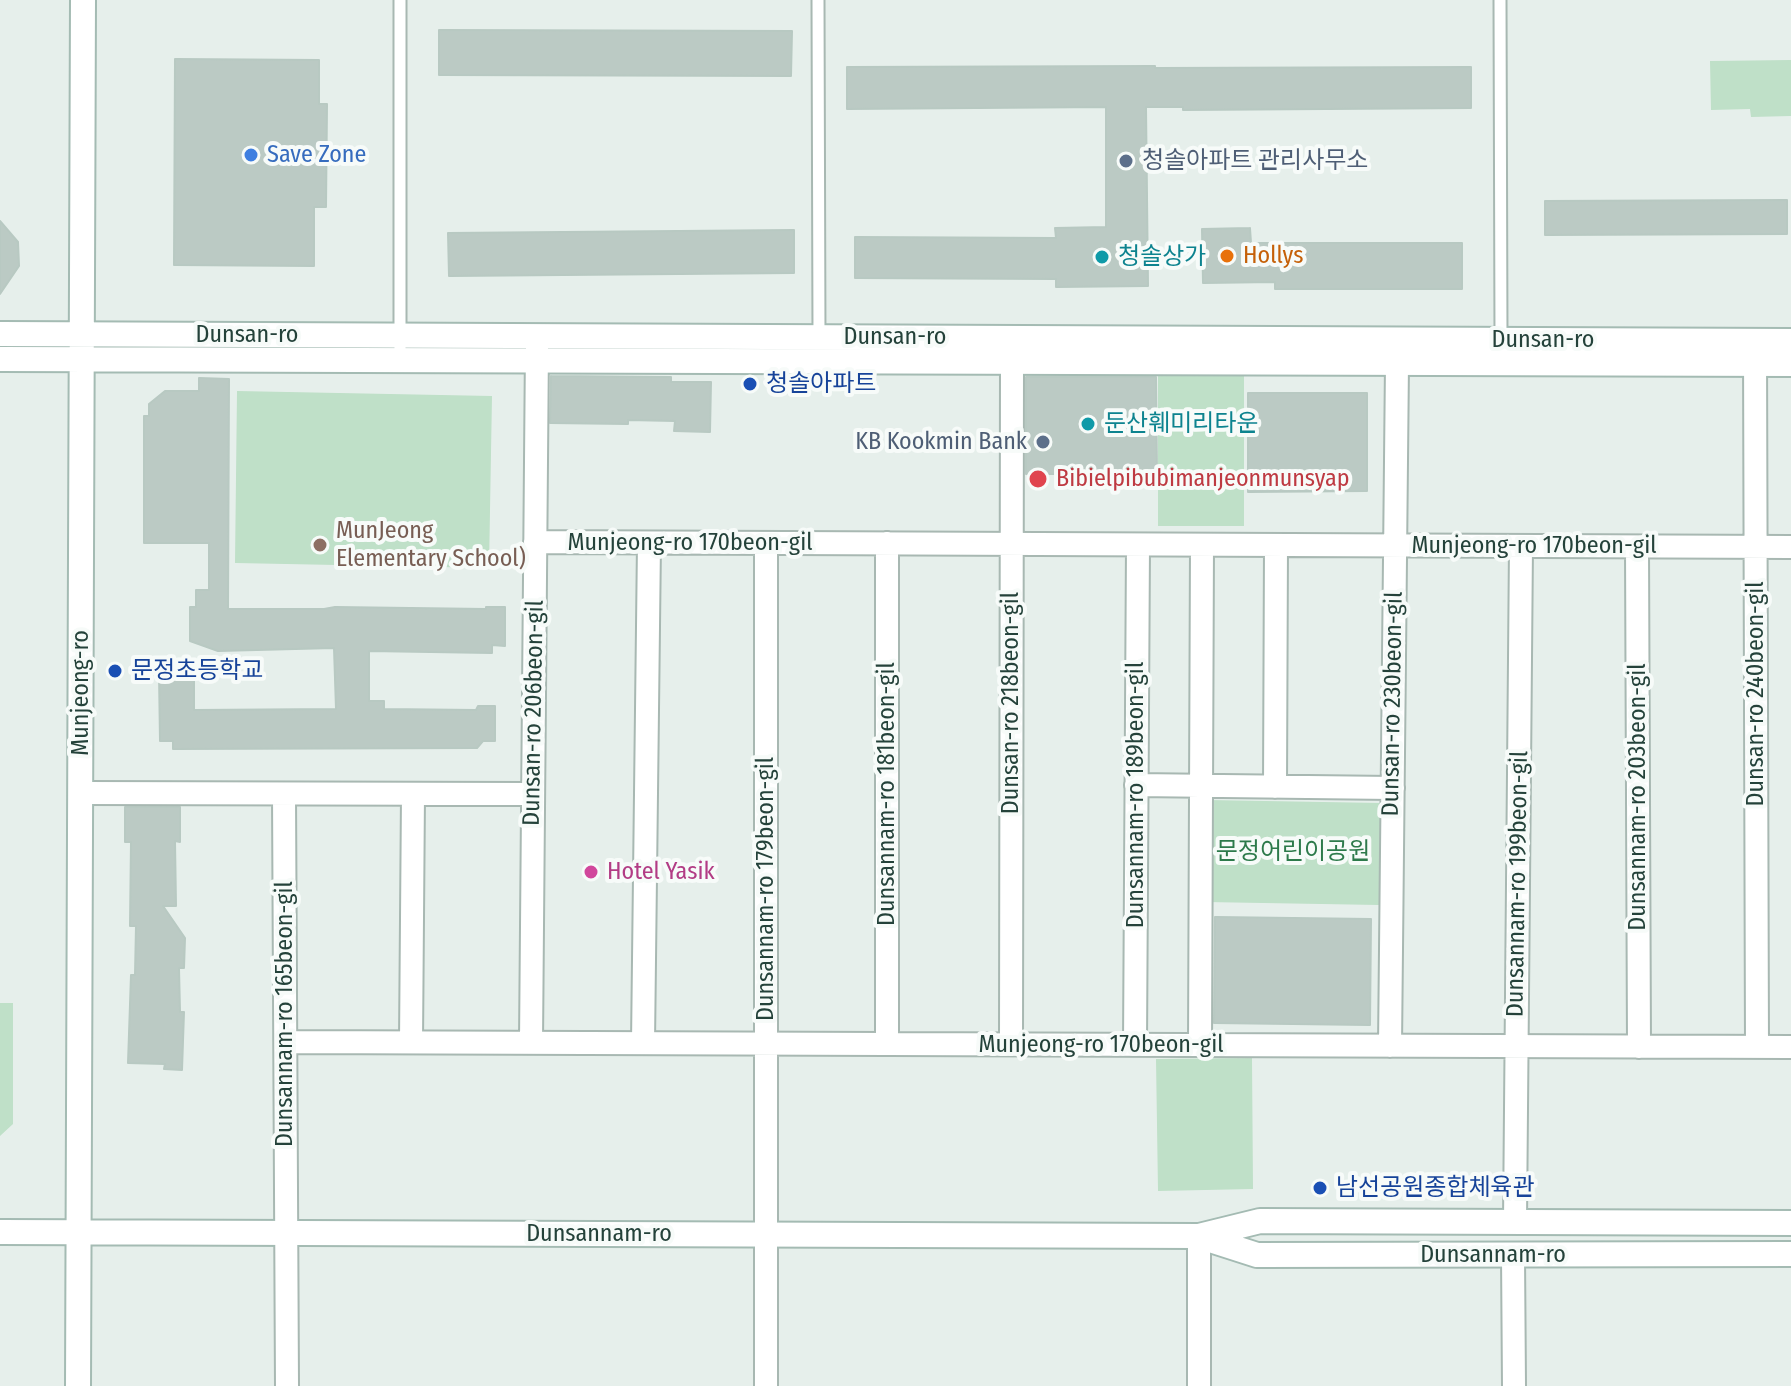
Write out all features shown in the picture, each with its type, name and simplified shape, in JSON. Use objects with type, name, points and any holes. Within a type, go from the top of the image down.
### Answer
[{"type":"main road","name":"Munjeong-ro","points":[[78,1386],[83,0]]},
{"type":"main road","name":"Dunsan-ro","points":[[0,334],[537,336],[819,349],[1012,362],[1397,363],[1501,351]]},
{"type":"main road","name":"Dunsan-ro","points":[[0,359],[537,361],[819,349],[1755,352],[1791,341]]},
{"type":"main road","name":"Dunsan-ro","points":[[1755,352],[1791,364]]},
{"type":"main road","name":"Dunsannam-ro","points":[[0,1232],[1199,1236],[1260,1221],[1791,1223]]},
{"type":"main road","name":"Dunsannam-ro","points":[[1199,1236],[1257,1255],[1791,1254]]},
{"type":"street","name":"Dunsan-ro 206beon-gil","points":[[531,1042],[537,336]]},
{"type":"street","name":"Dunsan-ro 240beon-gil","points":[[1755,352],[1757,1047]]},
{"type":"street","name":"Dunsan-ro 218beon-gil","points":[[1011,1044],[1012,362]]},
{"type":"street","name":"Dunsan-ro 230beon-gil","points":[[1390,1046],[1397,363]]},
{"type":"street","name":"Munjeong-ro 170beon-gil","points":[[535,542],[1791,547]]},
{"type":"street","points":[[643,1043],[649,543]]},
{"type":"street","name":"Dunsannam-ro 179beon-gil","points":[[766,543],[766,1386]]},
{"type":"street","name":"Dunsannam-ro 181beon-gil","points":[[887,543],[887,1044]]},
{"type":"street","name":"Dunsannam-ro 189beon-gil","points":[[1135,1045],[1138,545]]},
{"type":"street","points":[[1200,1045],[1202,545]]},
{"type":"street","points":[[1275,787],[1276,545]]},
{"type":"street","name":"Dunsannam-ro 199beon-gil","points":[[1515,1221],[1521,546]]},
{"type":"street","name":"Dunsannam-ro 203beon-gil","points":[[1637,547],[1639,1047]]},
{"type":"street","points":[[1136,785],[1393,788]]},
{"type":"street","points":[[81,793],[533,794]]},
{"type":"street","name":"Dunsannam-ro 165beon-gil","points":[[284,794],[287,1386]]},
{"type":"street","points":[[411,1042],[413,794]]},
{"type":"street","name":"Munjeong-ro 170beon-gil","points":[[286,1042],[1791,1047]]},
{"type":"street","points":[[1199,1236],[1199,1386]]},
{"type":"street","points":[[1513,1255],[1514,1386]]},
{"type":"lane","points":[[400,0],[400,360]]},
{"type":"lane","points":[[818,0],[819,349]]},
{"type":"lane","points":[[1500,0],[1501,351]]},
{"type":"green space","points":[[1791,60],[1791,116],[1751,117],[1750,109],[1711,110],[1710,61]]},
{"type":"green space","points":[[1244,358],[1244,526],[1158,526],[1158,359]]},
{"type":"green space","points":[[237,391],[492,396],[489,568],[235,563]]},
{"type":"green space","name":"문정어린이공원","points":[[1207,800],[1381,803],[1379,905],[1205,902]]},
{"type":"green space","points":[[0,1003],[13,1003],[13,1124],[0,1136]]},
{"type":"green space","points":[[1252,1058],[1253,1189],[1158,1191],[1156,1059]]},
{"type":"building","points":[[439,30],[792,31],[791,76],[439,75]]},
{"type":"building","name":"Save Zone","points":[[175,59],[319,60],[319,104],[327,104],[326,207],[314,207],[314,266],[174,265]]},
{"type":"building","points":[[847,67],[1471,67],[1471,108],[1183,110],[1183,107],[1146,107],[1148,286],[1056,287],[1056,279],[855,278],[855,237],[1056,238],[1055,228],[1106,227],[1106,107],[847,109]]},
{"type":"building","points":[[1787,200],[1787,234],[1545,235],[1545,201]]},
{"type":"building","points":[[0,221],[18,242],[19,266],[0,294]]},
{"type":"building","points":[[1250,228],[1251,243],[1462,243],[1462,289],[1275,289],[1275,282],[1203,283],[1202,229]]},
{"type":"building","points":[[794,230],[794,273],[449,276],[448,233]]},
{"type":"building","points":[[551,376],[671,377],[671,382],[711,382],[710,432],[674,431],[675,421],[550,423]]},
{"type":"building","name":"둔산훼미리타운","points":[[1026,377],[1156,377],[1157,474],[1026,474]]},
{"type":"building","points":[[199,378],[229,379],[228,609],[505,607],[505,646],[492,645],[492,653],[369,651],[369,701],[384,701],[384,709],[476,710],[478,706],[495,706],[495,741],[483,741],[477,748],[173,749],[173,741],[160,741],[159,673],[194,673],[194,710],[336,709],[334,648],[218,651],[190,641],[190,607],[196,607],[196,590],[209,590],[209,543],[144,543],[144,416],[149,416],[149,404],[165,391],[199,391]]},
{"type":"building","points":[[1248,393],[1367,393],[1367,491],[1248,492]]},
{"type":"building","points":[[125,807],[180,807],[180,842],[175,841],[176,906],[163,906],[185,938],[184,968],[179,968],[180,1012],[184,1012],[182,1070],[164,1069],[165,1064],[128,1063],[136,926],[130,926],[131,842],[125,842]]},
{"type":"building","points":[[1215,917],[1371,919],[1370,1025],[1214,1023]]},
{"type":"place","name":"Save Zone","points":[[251,155]]},
{"type":"place","name":"청솔아파트 관리사무소","points":[[1126,161]]},
{"type":"place","name":"Hollys","points":[[1227,256]]},
{"type":"place","name":"청솔상가","points":[[1102,257]]},
{"type":"place","name":"청솔아파트","points":[[750,384]]},
{"type":"place","name":"둔산훼미리타운","points":[[1088,424]]},
{"type":"place","name":"KB Kookmin Bank","points":[[1043,442]]},
{"type":"place","name":"Bibielpibubimanjeonmunsyap","points":[[1038,479]]},
{"type":"place","name":"MunJeong Elementary School)","points":[[320,545]]},
{"type":"place","name":"문정초등학교","points":[[115,671]]},
{"type":"place","name":"Hotel Yasik","points":[[591,872]]},
{"type":"place","name":"남선공원종합체육관","points":[[1320,1188]]}]
